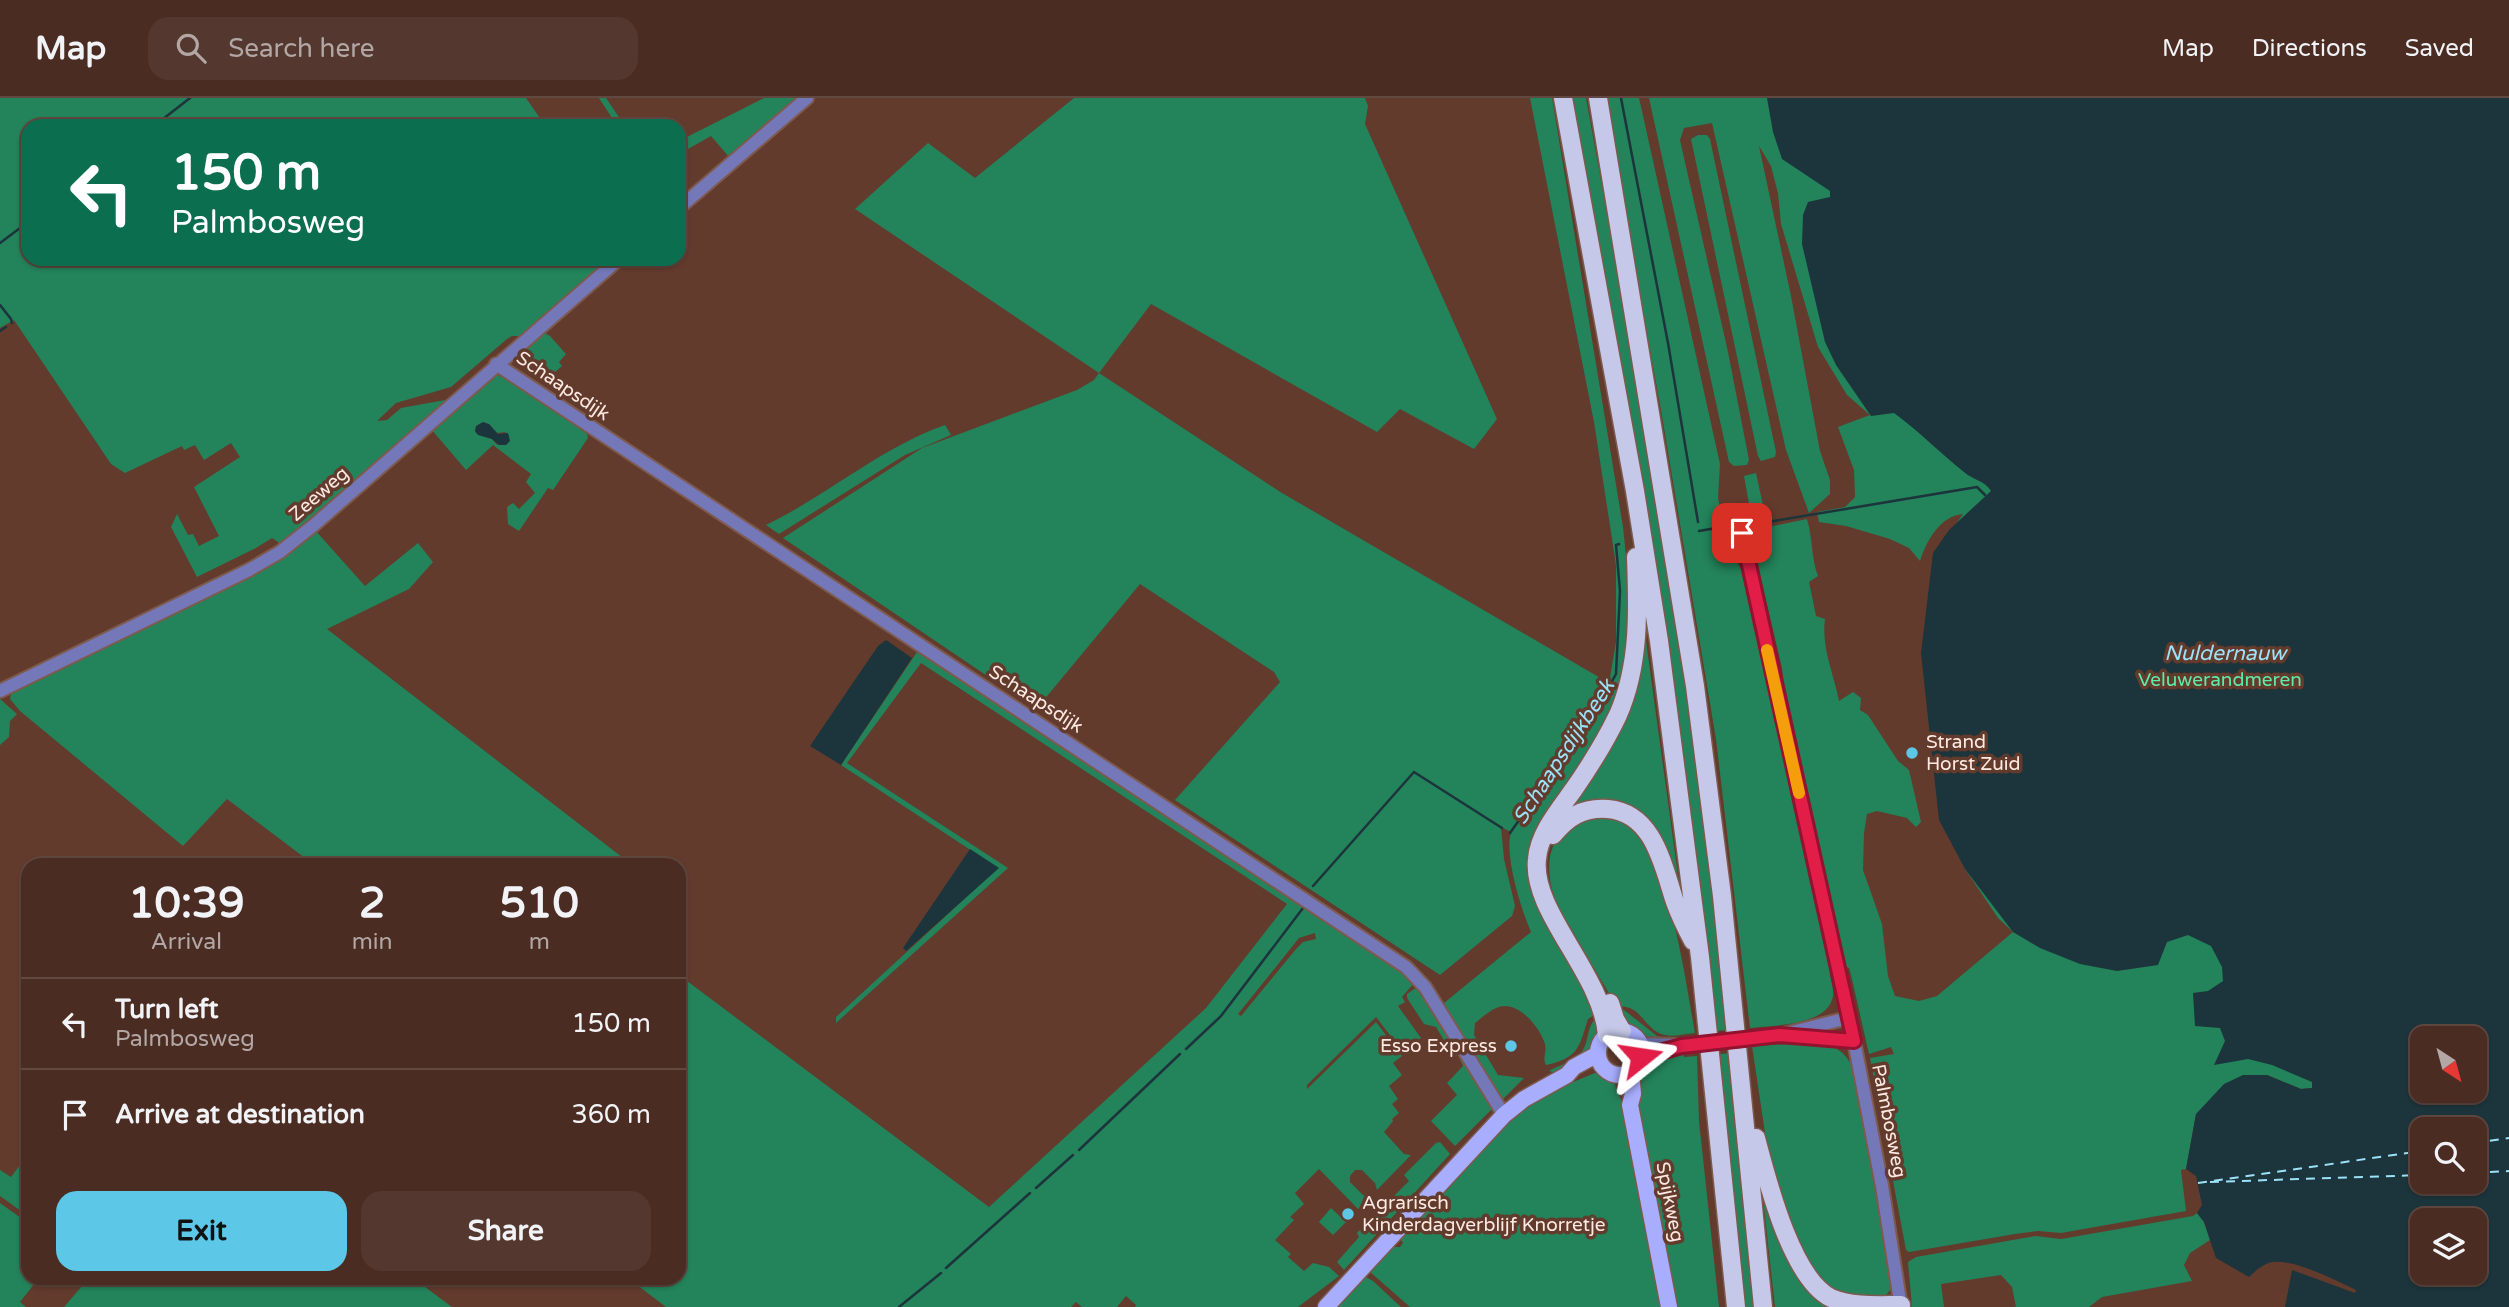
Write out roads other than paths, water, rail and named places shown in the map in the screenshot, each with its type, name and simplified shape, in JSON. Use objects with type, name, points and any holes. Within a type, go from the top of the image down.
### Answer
[{"type":"highway","points":[[1563,98],[1635,491],[1659,641],[1700,957],[1736,1307]]},
{"type":"highway","points":[[1598,98],[1695,686],[1722,896],[1763,1307]]},
{"type":"highway","points":[[1615,1033],[1592,984],[1537,883],[1536,857],[1550,826],[1612,725],[1626,693],[1634,658],[1638,621],[1635,491]]},
{"type":"highway","points":[[1615,1033],[1615,1019],[1606,993],[1556,907],[1546,884],[1546,851],[1552,836],[1566,820],[1581,811],[1596,808],[1617,810],[1635,819],[1650,834],[1679,913],[1700,957]]},
{"type":"highway","points":[[1744,1107],[1780,1220],[1808,1278],[1829,1297],[1853,1306],[1901,1306]]},
{"type":"main road","points":[[1326,1307],[1504,1115],[1524,1099],[1567,1076],[1574,1067],[1612,1066],[1641,1050],[1636,1037],[1615,1033],[1600,1043],[1612,1066]]},
{"type":"main road","name":"Spijkweg","points":[[1612,1066],[1630,1105],[1669,1307]]},
{"type":"street","points":[[686,202],[807,98]]},
{"type":"street","name":"Zeeweg","points":[[0,691],[249,570],[280,552],[611,266]]},
{"type":"street","name":"Schaapsdijk","points":[[496,364],[1406,967],[1425,986],[1504,1115]]},
{"type":"street","name":"Palmbosweg","points":[[1742,533],[1854,1041],[1882,1186],[1901,1306]]},
{"type":"street","points":[[1641,1050],[1780,1035],[1848,1018]]},
{"type":"street","points":[[1780,1035],[1854,1041]]},
{"type":"water","name":"Nuldernauw","points":[[1767,98],[2509,98],[2509,1307],[2285,1307],[2292,1270],[2355,1293],[2356,1290],[2315,1271],[2281,1262],[2269,1263],[2249,1277],[2216,1258],[2204,1222],[2197,1213],[2202,1205],[2196,1176],[2186,1169],[2196,1114],[2224,1084],[2243,1075],[2267,1075],[2301,1089],[2312,1088],[2312,1082],[2272,1065],[2248,1059],[2214,1065],[2225,1041],[2220,1028],[2195,1026],[2193,993],[2208,991],[2223,981],[2222,967],[2211,946],[2188,935],[2167,942],[2158,965],[2117,971],[2080,964],[2040,948],[2013,932],[1965,869],[1939,820],[1921,653],[1933,553],[1949,530],[1991,491],[1964,472],[1894,413],[1871,416],[1836,365],[1825,342],[1802,244],[1803,215],[1808,202],[1830,197],[1830,191],[1782,159],[1773,132]]},
{"type":"water","points":[[483,422],[489,424],[498,434],[508,433],[510,441],[506,445],[499,445],[492,439],[478,435],[476,426]]},
{"type":"water","points":[[886,640],[912,658],[841,765],[810,746],[878,646]]},
{"type":"water","points":[[970,849],[999,868],[906,951],[903,948]]},
{"type":"waterway","points":[[163,119],[190,98]]},
{"type":"waterway","points":[[1621,98],[1668,343],[1698,522]]},
{"type":"waterway","points":[[0,243],[21,227]]},
{"type":"waterway","points":[[0,305],[12,323]]},
{"type":"waterway","points":[[0,331],[6,327]]},
{"type":"waterway","name":"Schaapsdijkbeek","points":[[1756,524],[1977,487],[1985,495]]},
{"type":"waterway","name":"Schaapsdijkbeek","points":[[1699,531],[1722,527]]},
{"type":"waterway","name":"Schaapsdijkbeek","points":[[1510,833],[1594,714],[1616,674],[1620,591],[1616,545],[1619,544]]},
{"type":"waterway","name":"Schaapsdijkbeek","points":[[1313,886],[1414,772],[1502,828]]},
{"type":"waterway","name":"Schaapsdijkbeek","points":[[1186,1049],[1221,1016],[1303,908]]},
{"type":"waterway","name":"Schaapsdijkbeek","points":[[1079,1150],[1180,1054]]},
{"type":"waterway","name":"Schaapsdijkbeek","points":[[1036,1188],[1073,1155]]},
{"type":"waterway","name":"Schaapsdijkbeek","points":[[946,1268],[1030,1193]]},
{"type":"waterway","name":"Schaapsdijkbeek","points":[[899,1307],[941,1273]]},
{"type":"place","name":"Strand Horst Zuid","points":[[1912,753]]},
{"type":"place","name":"Esso Express","points":[[1511,1046]]},
{"type":"place","name":"Agrarisch Kinderdagverblijf Knorretje","points":[[1348,1214]]},
{"type":"park label","name":"Veluwerandmeren","points":[[2220,680]]}]
